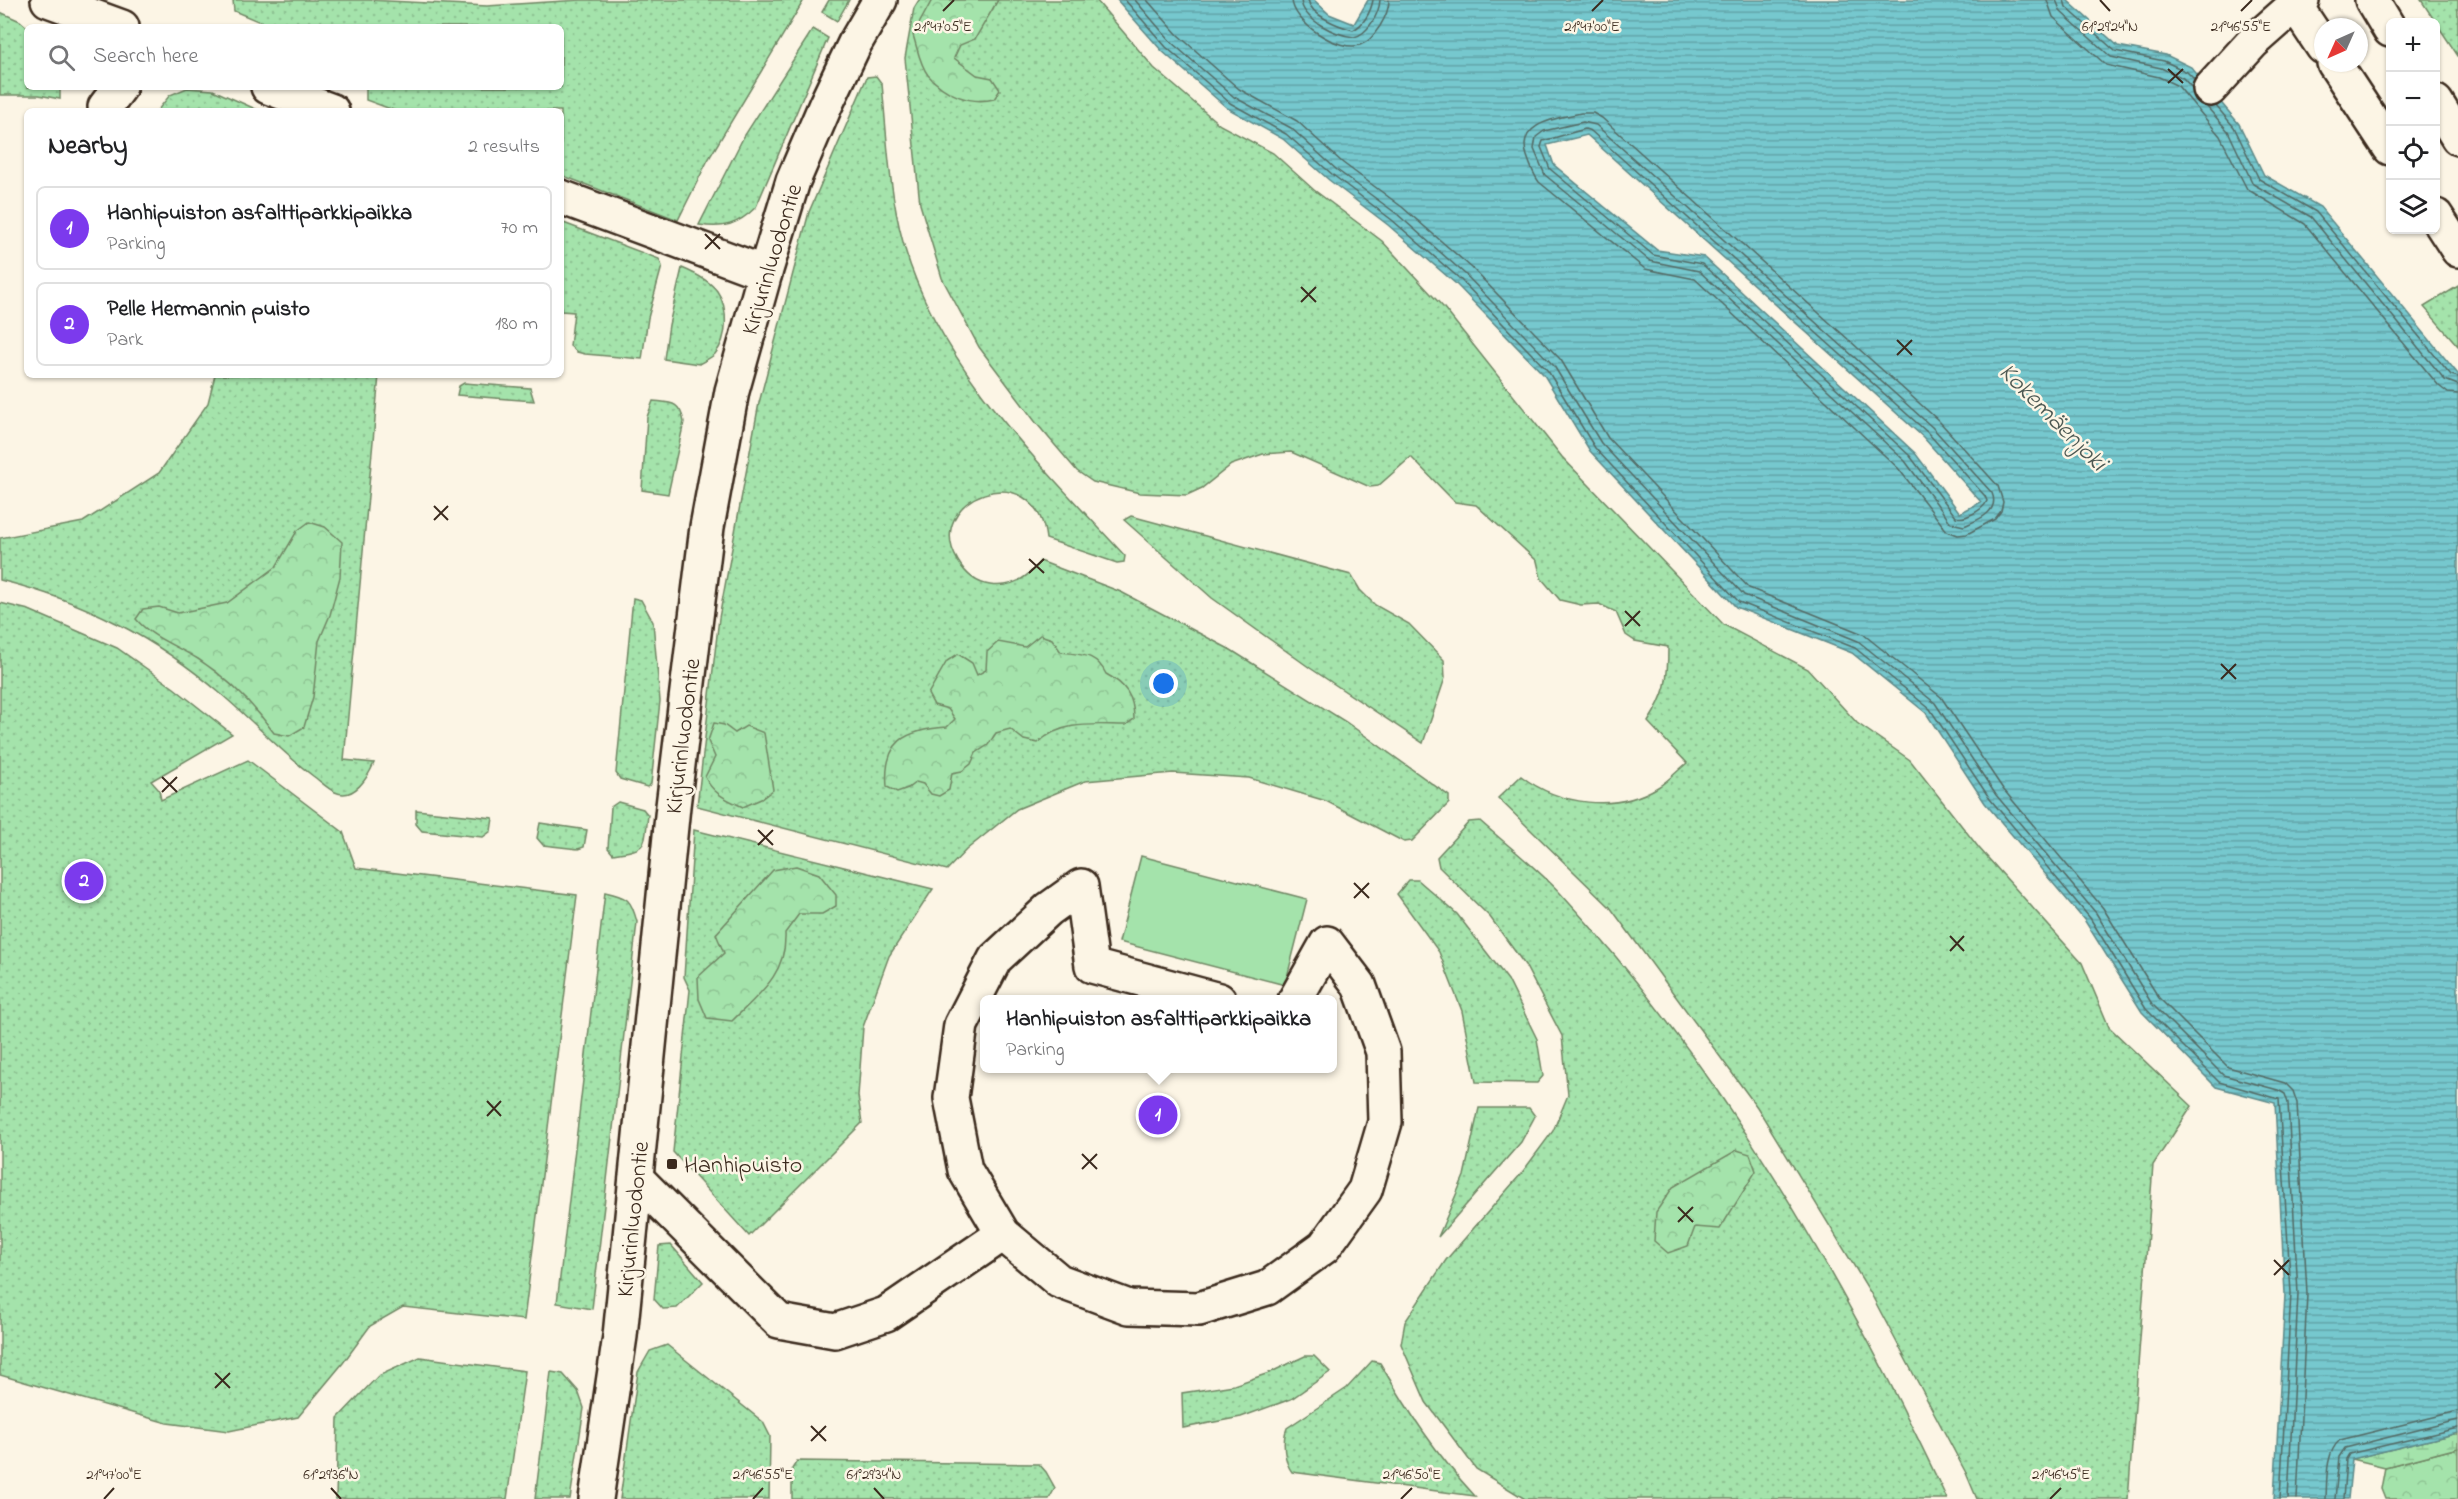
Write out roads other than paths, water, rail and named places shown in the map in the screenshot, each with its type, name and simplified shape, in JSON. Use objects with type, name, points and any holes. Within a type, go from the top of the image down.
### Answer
[{"type":"street","points":[[48,0],[114,24]]},
{"type":"street","name":"Kirjurinluodontie","points":[[596,1499],[620,1336],[673,806],[707,527],[732,391],[794,181],[831,94],[855,43],[879,0]]},
{"type":"street","points":[[2372,0],[2386,22]]},
{"type":"street","points":[[2210,89],[2253,42],[2298,2],[2314,31]]},
{"type":"street","points":[[2340,72],[2386,141]]},
{"type":"street","points":[[276,90],[324,108]]},
{"type":"street","points":[[2440,109],[2458,138]]},
{"type":"street","points":[[564,198],[765,273]]},
{"type":"street","points":[[2440,222],[2458,250]]},
{"type":"street","points":[[1204,995],[1092,966],[1081,886],[1049,909],[995,960],[961,1025],[951,1098],[965,1170],[1003,1234],[1059,1281],[1129,1307],[1199,1309],[1267,1288],[1324,1247],[1365,1190],[1385,1122],[1383,1052],[1359,985],[1327,943],[1297,995]]},
{"type":"street","points":[[636,1178],[779,1321],[835,1331],[886,1314],[1003,1234]]},
{"type":"water","name":"Kokemäenjoki","points":[[1117,0],[1314,0],[1329,14],[1354,24],[1368,0],[2067,0],[2118,46],[2166,55],[2191,67],[2239,124],[2264,175],[2320,207],[2458,374],[2458,1433],[2352,1459],[2348,1499],[2274,1499],[2285,1294],[2275,1103],[2216,1087],[2142,1012],[2085,921],[1985,803],[1926,713],[1852,653],[1736,607],[1590,451],[1544,375],[1456,284],[1388,225],[1329,180],[1283,139],[1227,108],[1162,51]],"holes":[[[1587,135],[1923,437],[1981,502],[1960,513],[1915,453],[1704,257],[1657,250],[1554,165],[1547,145]]]},
{"type":"place","name":"Pelle Hermannin puisto","points":[[84,881]]},
{"type":"place","name":"Hanhipuiston asfalttiparkkipaikka","points":[[1158,1115]]},
{"type":"place","name":"Hanhipuisto","points":[[672,1164]]}]
